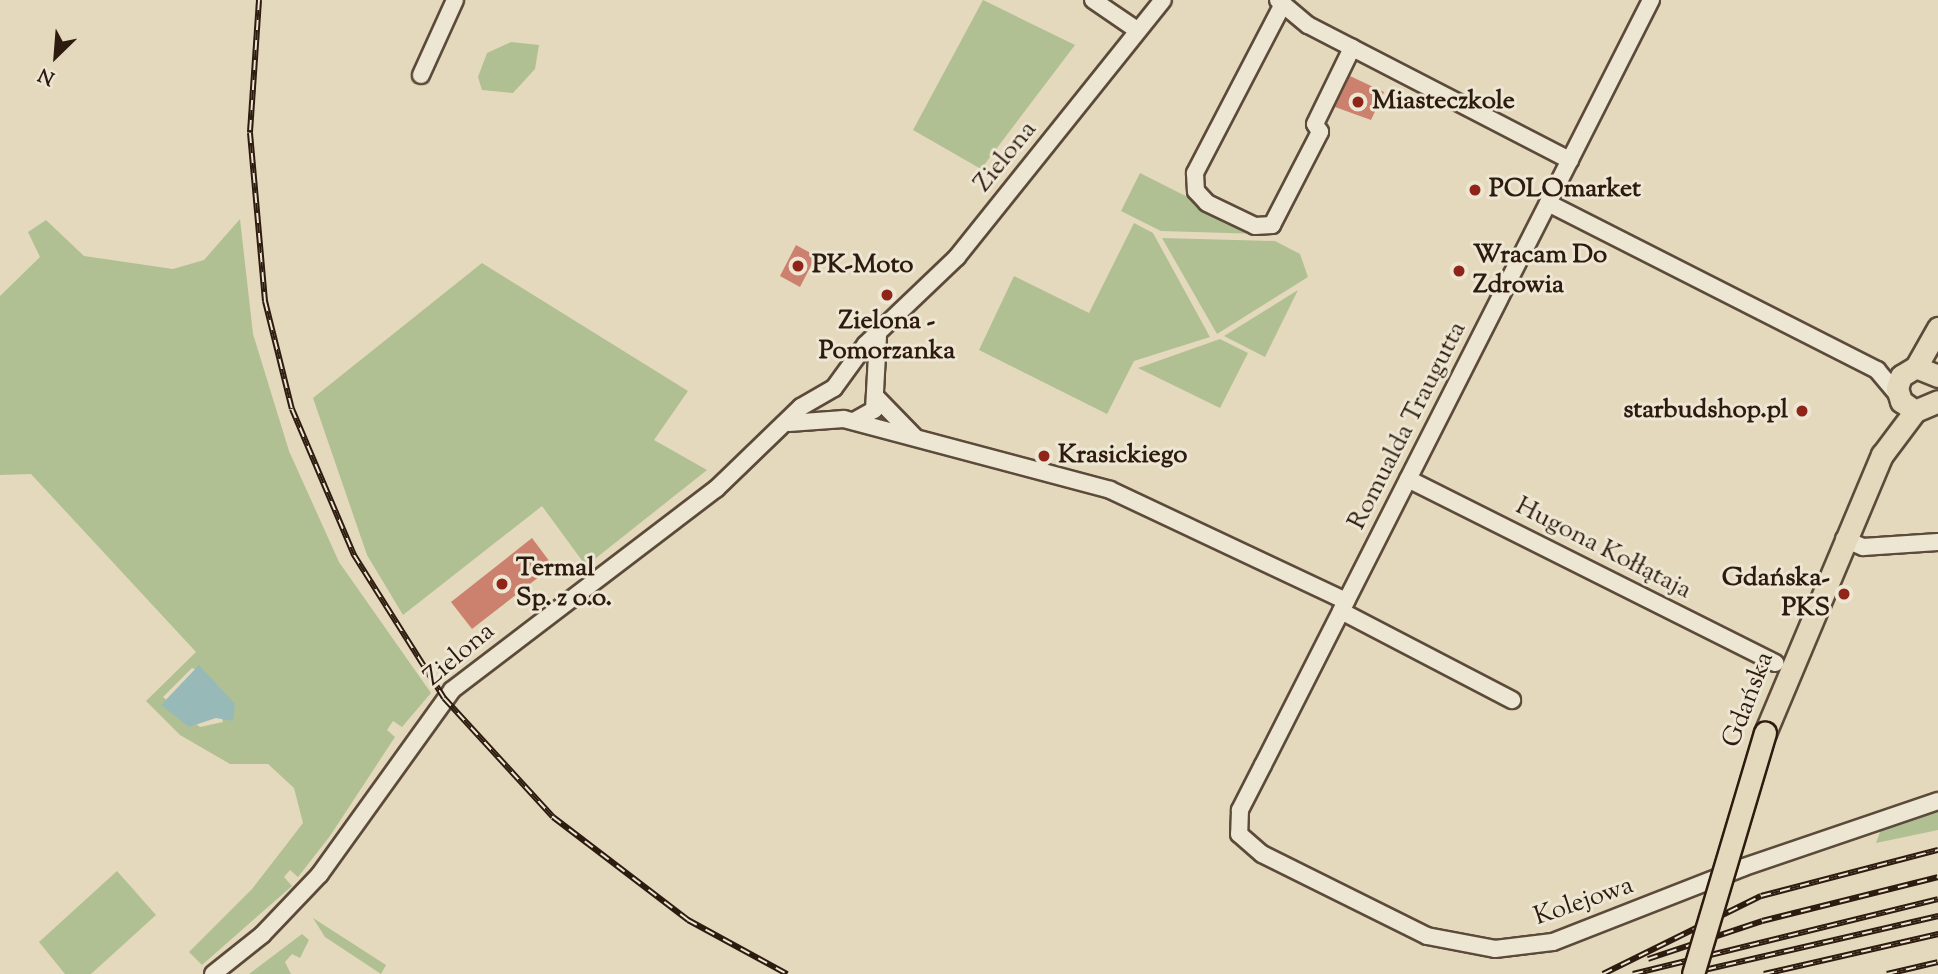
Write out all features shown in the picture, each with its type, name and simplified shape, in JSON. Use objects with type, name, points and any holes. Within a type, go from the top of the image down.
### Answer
[{"type":"main road","points":[[1926,369],[1938,328]]},
{"type":"main road","name":"Gdańska","points":[[1693,974],[1765,733],[1844,539],[1904,402],[1926,369]]},
{"type":"main road","points":[[1904,402],[1937,403]]},
{"type":"street","points":[[421,75],[455,0]]},
{"type":"street","points":[[1093,0],[1137,30]]},
{"type":"street","name":"Zielona","points":[[213,974],[262,935],[320,874],[452,690],[681,516],[789,423],[801,407],[838,384],[878,337],[957,257],[1163,0]]},
{"type":"street","name":"Romualda Traugutta","points":[[1240,810],[1651,0]]},
{"type":"street","points":[[1352,48],[1315,124],[1320,132],[1272,225],[1255,226],[1207,203],[1196,191],[1195,173],[1280,2],[1352,48],[1570,160]]},
{"type":"street","points":[[1548,203],[1877,370],[1904,402]]},
{"type":"street","points":[[789,423],[866,418],[876,394],[878,337]]},
{"type":"street","points":[[1877,370],[1926,369]]},
{"type":"street","points":[[914,436],[866,379],[838,384],[831,399],[849,420],[914,436],[1152,506],[1344,606],[1512,699]]},
{"type":"street","name":"Hugona Kołłątaja","points":[[1408,479],[1775,663]]},
{"type":"street","points":[[1844,539],[1863,547],[1938,542]]},
{"type":"street","name":"Kolejowa","points":[[1240,810],[1239,834],[1262,854],[1427,936],[1496,949],[1553,942],[1757,862],[1938,801]]},
{"type":"green space","points":[[983,0],[1075,45],[981,169],[913,130]]},
{"type":"green space","points":[[511,42],[539,45],[535,69],[513,93],[482,90],[478,77],[487,53]]},
{"type":"green space","points":[[1140,173],[1261,234],[1161,231],[1121,211]]},
{"type":"green space","points":[[240,219],[253,334],[289,451],[339,562],[431,693],[402,727],[393,721],[387,730],[395,737],[330,836],[298,877],[290,870],[284,877],[292,886],[202,965],[189,952],[252,889],[303,823],[294,788],[268,764],[230,764],[180,735],[146,701],[196,652],[31,474],[0,475],[0,296],[40,257],[28,232],[46,220],[84,256],[173,269],[204,260]],"holes":[[[192,668],[207,674],[223,722],[200,727],[163,697]]]},
{"type":"green space","points":[[1134,223],[1153,233],[1210,337],[1134,361],[1107,414],[979,350],[1014,276],[1089,313]]},
{"type":"green space","points":[[1162,238],[1275,241],[1300,254],[1308,277],[1217,334]]},
{"type":"green space","points":[[482,263],[688,391],[654,440],[707,470],[586,566],[542,506],[403,615],[367,555],[313,398]]},
{"type":"green space","points":[[1298,290],[1265,357],[1224,336]]},
{"type":"green space","points":[[1220,339],[1248,353],[1220,408],[1138,368]]},
{"type":"green space","points":[[1938,812],[1938,830],[1876,843],[1881,829]]},
{"type":"green space","points":[[117,871],[156,915],[91,974],[65,974],[39,942]]},
{"type":"green space","points":[[313,918],[386,965],[381,974],[325,937]]},
{"type":"green space","points":[[302,934],[309,940],[300,958],[292,954],[285,962],[291,974],[249,974]]},
{"type":"water","points":[[199,665],[235,704],[233,721],[216,718],[189,727],[161,705]]},
{"type":"building","name":"Miasteczkole","points":[[1350,76],[1384,92],[1371,120],[1335,107]]},
{"type":"building","name":"PK-Moto","points":[[796,245],[816,256],[800,287],[780,276]]},
{"type":"building","name":"Termal Sp. z o.o.","points":[[532,538],[553,566],[472,629],[451,602]]},
{"type":"railway","points":[[259,0],[250,133],[265,301],[292,409],[354,555],[444,698],[553,817],[688,920],[787,974]]},
{"type":"railway","points":[[1603,974],[1761,896],[1938,850]]},
{"type":"railway","points":[[1648,959],[1762,921],[1938,877]]},
{"type":"railway","points":[[1633,974],[1938,899]]},
{"type":"railway","points":[[1687,974],[1938,916]]},
{"type":"railway","points":[[1764,974],[1938,934]]},
{"type":"railway","points":[[1887,974],[1938,962]]},
{"type":"place","name":"Miasteczkole","points":[[1358,102]]},
{"type":"place","name":"POLOmarket","points":[[1475,190]]},
{"type":"place","name":"PK-Moto","points":[[798,266]]},
{"type":"place","name":"Wracam Do Zdrowia","points":[[1459,271]]},
{"type":"place","name":"Zielona - Pomorzanka","points":[[887,295]]},
{"type":"place","name":"starbudshop.pl","points":[[1802,411]]},
{"type":"place","name":"Krasickiego","points":[[1044,456]]},
{"type":"place","name":"Termal Sp. z o.o.","points":[[502,584]]},
{"type":"place","name":"Gdańska- PKS","points":[[1844,594]]}]
